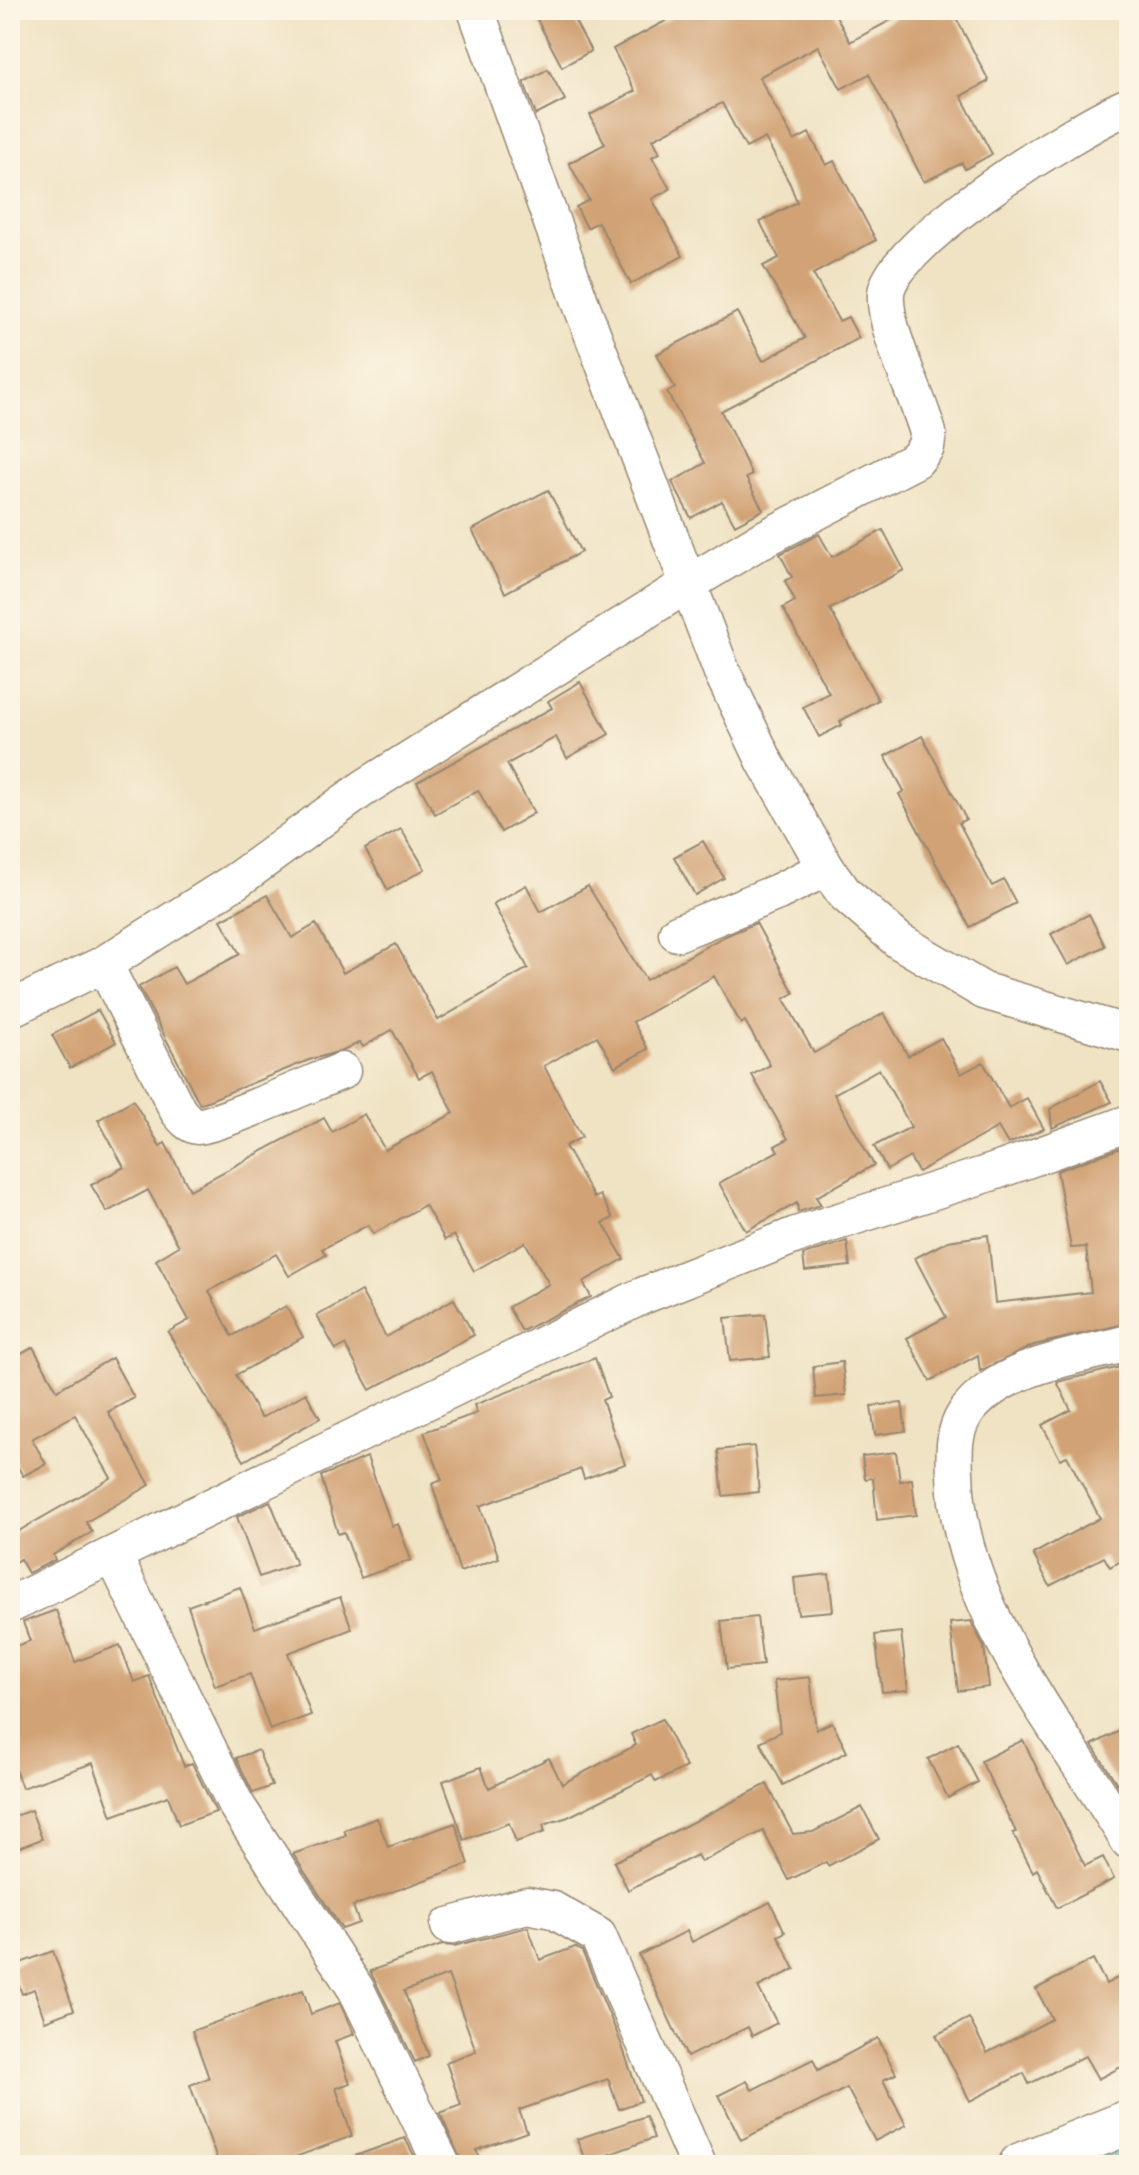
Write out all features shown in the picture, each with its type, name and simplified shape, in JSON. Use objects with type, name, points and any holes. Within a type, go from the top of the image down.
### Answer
[{"type":"main road","points":[[1021,2165],[1129,2122]]},
{"type":"street","points":[[476,10],[581,304],[670,596],[722,672],[822,870],[899,941],[984,991],[1129,1034]]},
{"type":"street","points":[[10,1009],[104,964],[237,880],[364,788],[756,543],[921,455],[928,433],[886,304],[888,281],[895,269],[943,223],[1098,120],[1129,106]]},
{"type":"street","points":[[677,933],[778,892],[822,870]]},
{"type":"street","points":[[104,964],[178,1111],[189,1123],[199,1126],[342,1071]]},
{"type":"street","points":[[10,1605],[114,1557],[642,1296],[726,1260],[1129,1123]]},
{"type":"street","points":[[1129,1343],[1013,1377],[965,1414],[954,1445],[960,1526],[978,1583],[1050,1721],[1129,1841]]},
{"type":"street","points":[[114,1557],[235,1803],[362,1999],[442,2165]]},
{"type":"street","points":[[449,1926],[527,1905],[553,1910],[598,1936],[698,2165]]},
{"type":"building","points":[[532,10],[569,10],[591,51],[562,67]]},
{"type":"building","points":[[686,10],[833,10],[850,42],[910,10],[952,10],[989,81],[961,96],[992,154],[965,169],[962,163],[924,182],[869,74],[841,89],[818,46],[759,77],[794,141],[809,133],[826,165],[834,161],[876,240],[813,274],[839,321],[848,317],[859,338],[721,411],[752,475],[746,478],[763,510],[735,525],[722,501],[691,518],[672,482],[705,463],[667,392],[675,388],[657,354],[737,312],[763,361],[805,338],[763,266],[779,258],[760,222],[797,202],[790,184],[765,138],[746,148],[722,103],[653,139],[660,153],[652,157],[670,189],[652,199],[683,256],[631,284],[598,222],[587,228],[576,207],[589,200],[569,163],[605,144],[590,115],[635,91],[613,49]]},
{"type":"building","points":[[548,69],[565,100],[536,115],[524,82]]},
{"type":"building","points":[[548,490],[581,552],[505,593],[472,530]]},
{"type":"building","points":[[883,530],[904,570],[830,609],[878,700],[819,737],[803,707],[829,693],[783,608],[795,601],[785,581],[792,577],[780,554],[819,534],[832,557]]},
{"type":"building","points":[[580,682],[609,734],[567,758],[556,737],[507,764],[534,813],[501,832],[478,790],[435,814],[417,782],[552,708],[548,701]]},
{"type":"building","points":[[922,736],[966,819],[959,823],[992,886],[1004,880],[1016,903],[970,927],[899,794],[904,791],[885,756]]},
{"type":"building","points":[[401,829],[425,869],[388,890],[365,849]]},
{"type":"building","points":[[703,841],[724,878],[695,895],[674,857]]},
{"type":"building","points":[[526,885],[541,912],[588,886],[646,980],[723,937],[756,923],[794,993],[784,999],[814,1053],[884,1013],[908,1056],[941,1038],[961,1074],[983,1062],[1009,1108],[1027,1098],[1044,1129],[1008,1144],[998,1127],[918,1172],[910,1157],[887,1170],[874,1146],[911,1127],[879,1069],[834,1094],[874,1165],[816,1197],[821,1205],[798,1212],[797,1203],[746,1231],[719,1183],[778,1151],[775,1146],[788,1139],[752,1075],[770,1065],[745,1021],[741,1024],[714,976],[633,1022],[648,1049],[615,1067],[597,1036],[544,1066],[582,1137],[565,1146],[594,1198],[600,1195],[613,1218],[603,1223],[624,1259],[583,1282],[591,1297],[522,1331],[508,1307],[549,1284],[525,1242],[474,1271],[454,1235],[445,1240],[425,1205],[373,1234],[368,1225],[322,1249],[326,1255],[289,1276],[276,1254],[209,1291],[232,1336],[286,1306],[303,1337],[236,1375],[261,1418],[306,1393],[320,1418],[244,1461],[168,1332],[189,1320],[156,1260],[179,1246],[148,1190],[107,1212],[91,1185],[124,1167],[98,1120],[133,1100],[160,1146],[165,1143],[190,1190],[324,1118],[332,1132],[364,1114],[385,1150],[454,1113],[432,1071],[419,1078],[392,1030],[363,1047],[360,1042],[200,1104],[139,987],[174,967],[184,984],[240,954],[221,920],[267,895],[292,938],[316,924],[343,973],[396,944],[438,1020],[528,968],[493,904]]},
{"type":"building","points":[[1089,914],[1105,946],[1068,965],[1051,934]]},
{"type":"building","points":[[98,1010],[116,1042],[70,1068],[52,1035]]},
{"type":"building","points":[[1100,1081],[1112,1102],[1052,1128],[1050,1109]]},
{"type":"building","points":[[1129,1145],[1129,1323],[1034,1345],[980,1371],[978,1355],[930,1381],[907,1338],[946,1317],[915,1258],[948,1241],[988,1235],[995,1303],[1091,1292],[1086,1247],[1071,1248],[1057,1171]]},
{"type":"building","points":[[847,1241],[850,1266],[805,1271],[803,1255]]},
{"type":"building","points":[[361,1291],[386,1337],[454,1299],[474,1335],[370,1390],[345,1345],[336,1350],[317,1316]]},
{"type":"building","points":[[765,1314],[770,1357],[730,1361],[725,1318]]},
{"type":"building","points":[[33,1347],[57,1390],[112,1358],[134,1398],[108,1412],[150,1485],[86,1522],[92,1532],[53,1555],[55,1560],[28,1573],[20,1559],[10,1565],[10,1536],[111,1478],[75,1415],[32,1439],[46,1464],[23,1476],[10,1454],[10,1360]]},
{"type":"building","points":[[595,1358],[609,1397],[602,1400],[625,1464],[584,1479],[581,1469],[480,1506],[499,1558],[460,1572],[432,1484],[442,1480],[424,1432],[477,1413],[474,1405]]},
{"type":"building","points":[[842,1362],[846,1395],[816,1398],[813,1366]]},
{"type":"building","points":[[1129,1365],[1129,1557],[1110,1567],[1104,1557],[1050,1586],[1033,1554],[1100,1518],[1067,1456],[1060,1459],[1042,1425],[1071,1410],[1057,1382]]},
{"type":"building","points":[[902,1403],[906,1431],[875,1435],[871,1406]]},
{"type":"building","points":[[754,1446],[759,1492],[723,1496],[718,1450]]},
{"type":"building","points":[[896,1452],[900,1481],[912,1479],[916,1515],[877,1520],[873,1478],[865,1479],[862,1456]]},
{"type":"building","points":[[367,1457],[392,1526],[398,1524],[411,1560],[361,1578],[344,1532],[338,1534],[321,1476]]},
{"type":"building","points":[[270,1501],[296,1564],[259,1577],[237,1517]]},
{"type":"building","points":[[829,1574],[833,1611],[798,1614],[794,1578]]},
{"type":"building","points":[[240,1587],[255,1628],[340,1597],[352,1629],[288,1653],[311,1715],[270,1730],[250,1674],[215,1686],[188,1606]]},
{"type":"building","points":[[56,1610],[75,1662],[120,1645],[134,1682],[149,1676],[184,1766],[192,1763],[216,1812],[179,1825],[168,1796],[112,1816],[93,1763],[22,1788],[10,1756],[10,1648],[30,1641],[23,1622]]},
{"type":"building","points":[[757,1617],[763,1665],[727,1669],[721,1621]]},
{"type":"building","points":[[971,1621],[984,1647],[989,1687],[958,1691],[950,1623]]},
{"type":"building","points":[[901,1632],[908,1690],[882,1692],[875,1635]]},
{"type":"building","points":[[810,1677],[816,1730],[832,1722],[847,1752],[783,1785],[760,1742],[780,1732],[774,1681]]},
{"type":"building","points":[[662,1719],[686,1767],[656,1782],[652,1775],[568,1817],[543,1825],[545,1832],[516,1842],[509,1823],[464,1840],[443,1781],[481,1767],[489,1788],[549,1758],[562,1784],[636,1745],[631,1734]]},
{"type":"building","points":[[1129,1726],[1129,1802],[1092,1745]]},
{"type":"building","points":[[1023,1740],[1085,1866],[1103,1857],[1114,1879],[1057,1908],[1037,1869],[1033,1872],[981,1761]]},
{"type":"building","points":[[958,1743],[978,1782],[948,1798],[928,1759]]},
{"type":"building","points":[[258,1750],[272,1786],[253,1793],[236,1758]]},
{"type":"building","points":[[767,1784],[793,1834],[813,1832],[862,1807],[879,1839],[828,1866],[826,1862],[789,1880],[763,1831],[701,1862],[697,1855],[628,1890],[614,1862]]},
{"type":"building","points":[[31,1810],[42,1839],[10,1851],[10,1818]]},
{"type":"building","points":[[377,1818],[388,1847],[455,1823],[469,1864],[353,1906],[359,1923],[342,1929],[293,1854],[346,1835],[344,1830]]},
{"type":"building","points":[[770,1902],[785,1932],[778,1936],[795,1969],[758,1987],[777,2023],[752,2036],[748,2027],[687,2057],[639,1955],[687,1931],[692,1942]]},
{"type":"building","points":[[528,1927],[540,1960],[575,1947],[582,1951],[620,2040],[641,2101],[619,2109],[608,2079],[519,2110],[527,2132],[476,2150],[484,2165],[463,2165],[440,2113],[461,2105],[446,2062],[476,2051],[448,1975],[404,1991],[429,2056],[415,2062],[370,1971],[442,1945],[454,1946]]},
{"type":"building","points":[[53,1951],[74,2010],[45,2021],[34,1989],[22,1994],[12,1966]]},
{"type":"building","points":[[1093,1959],[1106,1984],[1129,1972],[1129,2063],[1098,2079],[1085,2056],[1029,2084],[1024,2073],[970,2101],[936,2035],[969,2018],[987,2053],[1052,2019],[1036,1989]]},
{"type":"building","points":[[303,1990],[311,2014],[340,2003],[354,2034],[335,2041],[350,2083],[336,2088],[352,2136],[274,2165],[219,2165],[190,2085],[209,2078],[192,2031]]},
{"type":"building","points":[[878,2038],[896,2074],[883,2080],[906,2125],[875,2141],[847,2088],[741,2140],[719,2095],[747,2081],[752,2090],[813,2059],[818,2070]]},
{"type":"building","points":[[646,2116],[654,2138],[586,2163],[577,2139]]},
{"type":"building","points":[[405,2138],[419,2165],[338,2165],[338,2162]]},
{"type":"waterway","points":[[1114,2165],[1129,2159]]}]
